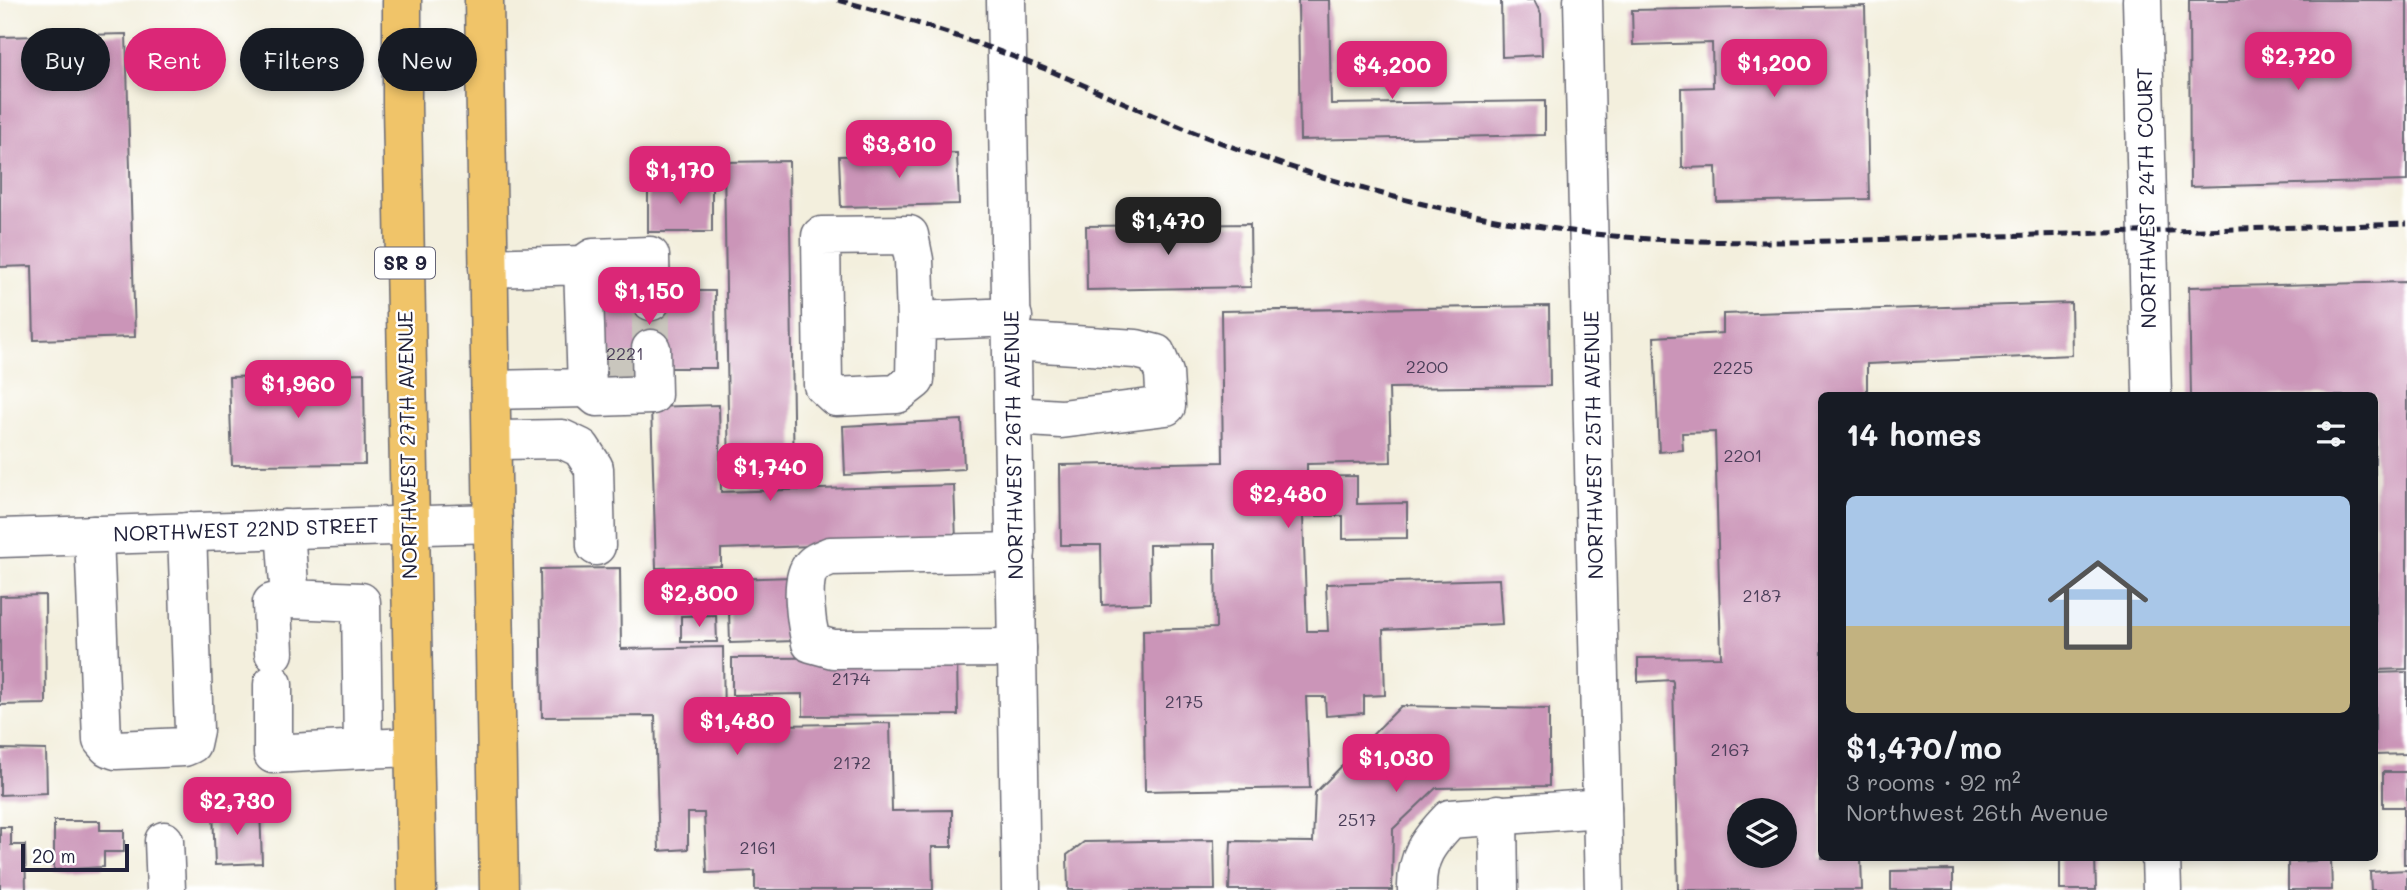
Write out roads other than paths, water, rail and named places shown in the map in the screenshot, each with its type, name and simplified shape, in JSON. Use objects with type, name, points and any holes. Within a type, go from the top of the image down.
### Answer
[{"type":"highway","name":"NORTHWEST 27TH AVENUE","points":[[402,0],[417,890]]},
{"type":"highway","points":[[484,0],[499,890]]},
{"type":"street","name":"NORTHWEST 26TH AVENUE","points":[[1006,0],[1021,890]]},
{"type":"street","name":"NORTHWEST 25TH AVENUE","points":[[1583,0],[1604,890]]},
{"type":"street","name":"NORTHWEST 24TH COURT","points":[[2142,0],[2152,392]]},
{"type":"street","points":[[646,289],[650,256],[593,258],[588,278],[590,374],[597,397],[652,395],[647,361]]},
{"type":"street","points":[[488,268],[588,278]]},
{"type":"street","points":[[916,321],[1013,329],[1136,349],[1156,354],[1164,373],[1166,405],[1061,419],[1014,416]]},
{"type":"street","points":[[491,390],[590,374]]},
{"type":"street","points":[[492,440],[562,439],[581,448],[594,468],[596,546]]},
{"type":"street","name":"NORTHWEST 22ND STREET","points":[[0,538],[493,523]]},
{"type":"street","points":[[285,529],[290,598]]},
{"type":"street","points":[[94,535],[102,740],[108,747],[116,750],[184,747],[191,744],[194,730],[187,532]]},
{"type":"street","points":[[1016,552],[830,556],[812,564],[805,575],[807,627],[811,643],[833,649],[1017,648]]},
{"type":"street","points":[[363,749],[361,602],[290,598],[272,603],[273,754],[414,747]]},
{"type":"street","points":[[1417,890],[1417,873],[1427,843],[1450,819],[1602,808]]},
{"type":"street","points":[[1498,814],[1499,890]]},
{"type":"street","points":[[164,841],[166,890]]},
{"type":"street","points":[[2161,861],[2162,890]]},
{"type":"tunnel","points":[[596,284],[638,284]]},
{"type":"tunnel","points":[[651,301],[651,349]]},
{"type":"tunnel","points":[[597,367],[638,367]]},
{"type":"railway","points":[[838,0],[1000,52],[1198,134],[1309,173],[1446,209],[1540,227],[1666,240],[1798,242],[2407,224]]}]
